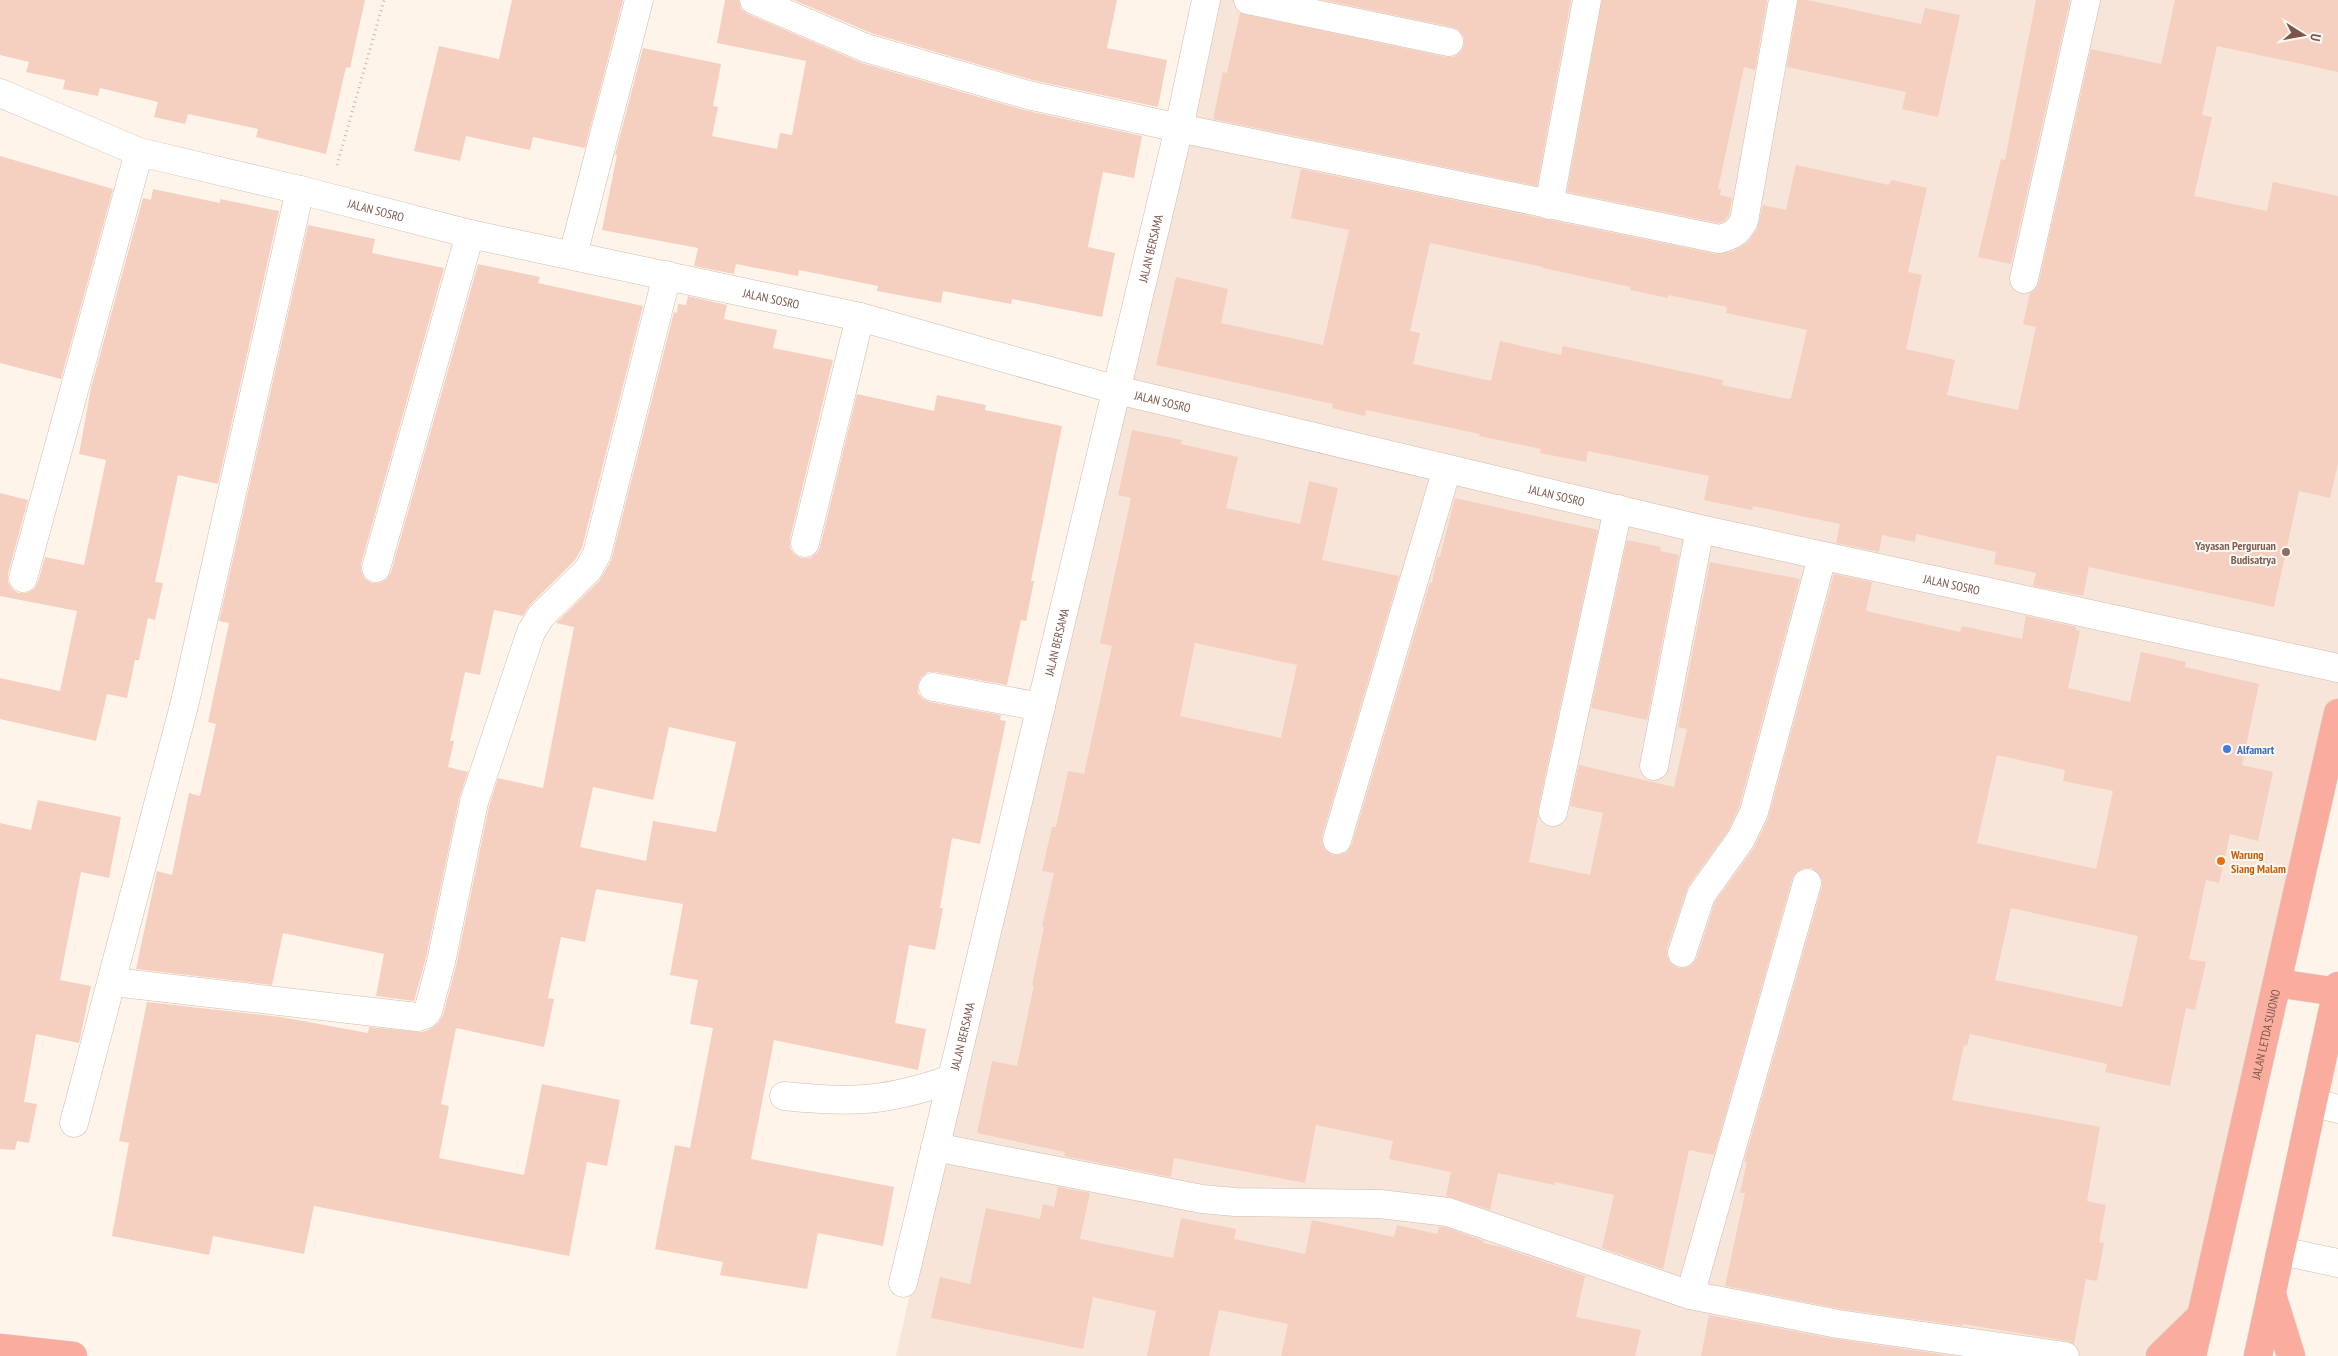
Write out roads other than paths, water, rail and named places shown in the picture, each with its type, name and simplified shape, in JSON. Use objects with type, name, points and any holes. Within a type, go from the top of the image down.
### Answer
[{"type":"highway","name":"JALAN LETDA SUJONO","points":[[2192,1356],[2338,713]]},
{"type":"highway","points":[[2258,1356],[2281,1251],[2326,1106],[2337,989],[2277,983]]},
{"type":"highway","points":[[2272,1292],[2291,1356]]},
{"type":"highway","points":[[2160,1356],[2201,1316]]},
{"type":"highway","points":[[0,1348],[73,1356]]},
{"type":"street","points":[[573,255],[639,0]]},
{"type":"street","points":[[754,0],[866,48],[1028,95],[1179,128],[1719,239],[1731,236],[1738,231],[1744,221],[1783,0]]},
{"type":"street","name":"JALAN BERSAMA","points":[[903,1283],[1179,128],[1206,0]]},
{"type":"street","points":[[1248,0],[1449,42]]},
{"type":"street","points":[[1549,205],[1587,0]]},
{"type":"street","points":[[2024,280],[2086,0]]},
{"type":"street","name":"JALAN SOSRO","points":[[0,93],[139,152],[300,190],[470,234],[860,317],[1117,390],[1618,510],[1822,557],[2338,668]]},
{"type":"street","points":[[23,578],[139,152]]},
{"type":"street","points":[[74,1123],[113,982],[185,702],[300,190]]},
{"type":"street","points":[[376,568],[470,234]]},
{"type":"street","points":[[113,982],[417,1017],[424,1015],[428,1010],[441,962],[474,802],[502,713],[535,625],[568,588],[588,570],[597,554],[667,275]]},
{"type":"street","points":[[805,542],[860,317]]},
{"type":"street","points":[[1337,840],[1447,469]]},
{"type":"street","points":[[1553,812],[1618,510]]},
{"type":"street","points":[[1654,766],[1700,529]]},
{"type":"street","points":[[1682,953],[1701,895],[1741,839],[1754,812],[1822,557]]},
{"type":"street","points":[[933,687],[1041,707]]},
{"type":"street","points":[[1690,1294],[1807,883]]},
{"type":"street","points":[[784,1096],[849,1101],[886,1098],[916,1092],[951,1079]]},
{"type":"street","points":[[935,1147],[1202,1199],[1235,1202],[1380,1204],[1448,1212],[1690,1294],[1838,1324],[2065,1356]]},
{"type":"street","points":[[2281,1251],[2338,1262]]},
{"type":"place","name":"Yayasan Perguruan Budisatrya","points":[[2286,552]]},
{"type":"place","name":"Alfamart","points":[[2227,749]]},
{"type":"place","name":"Warung Siang Malam","points":[[2221,861]]}]
